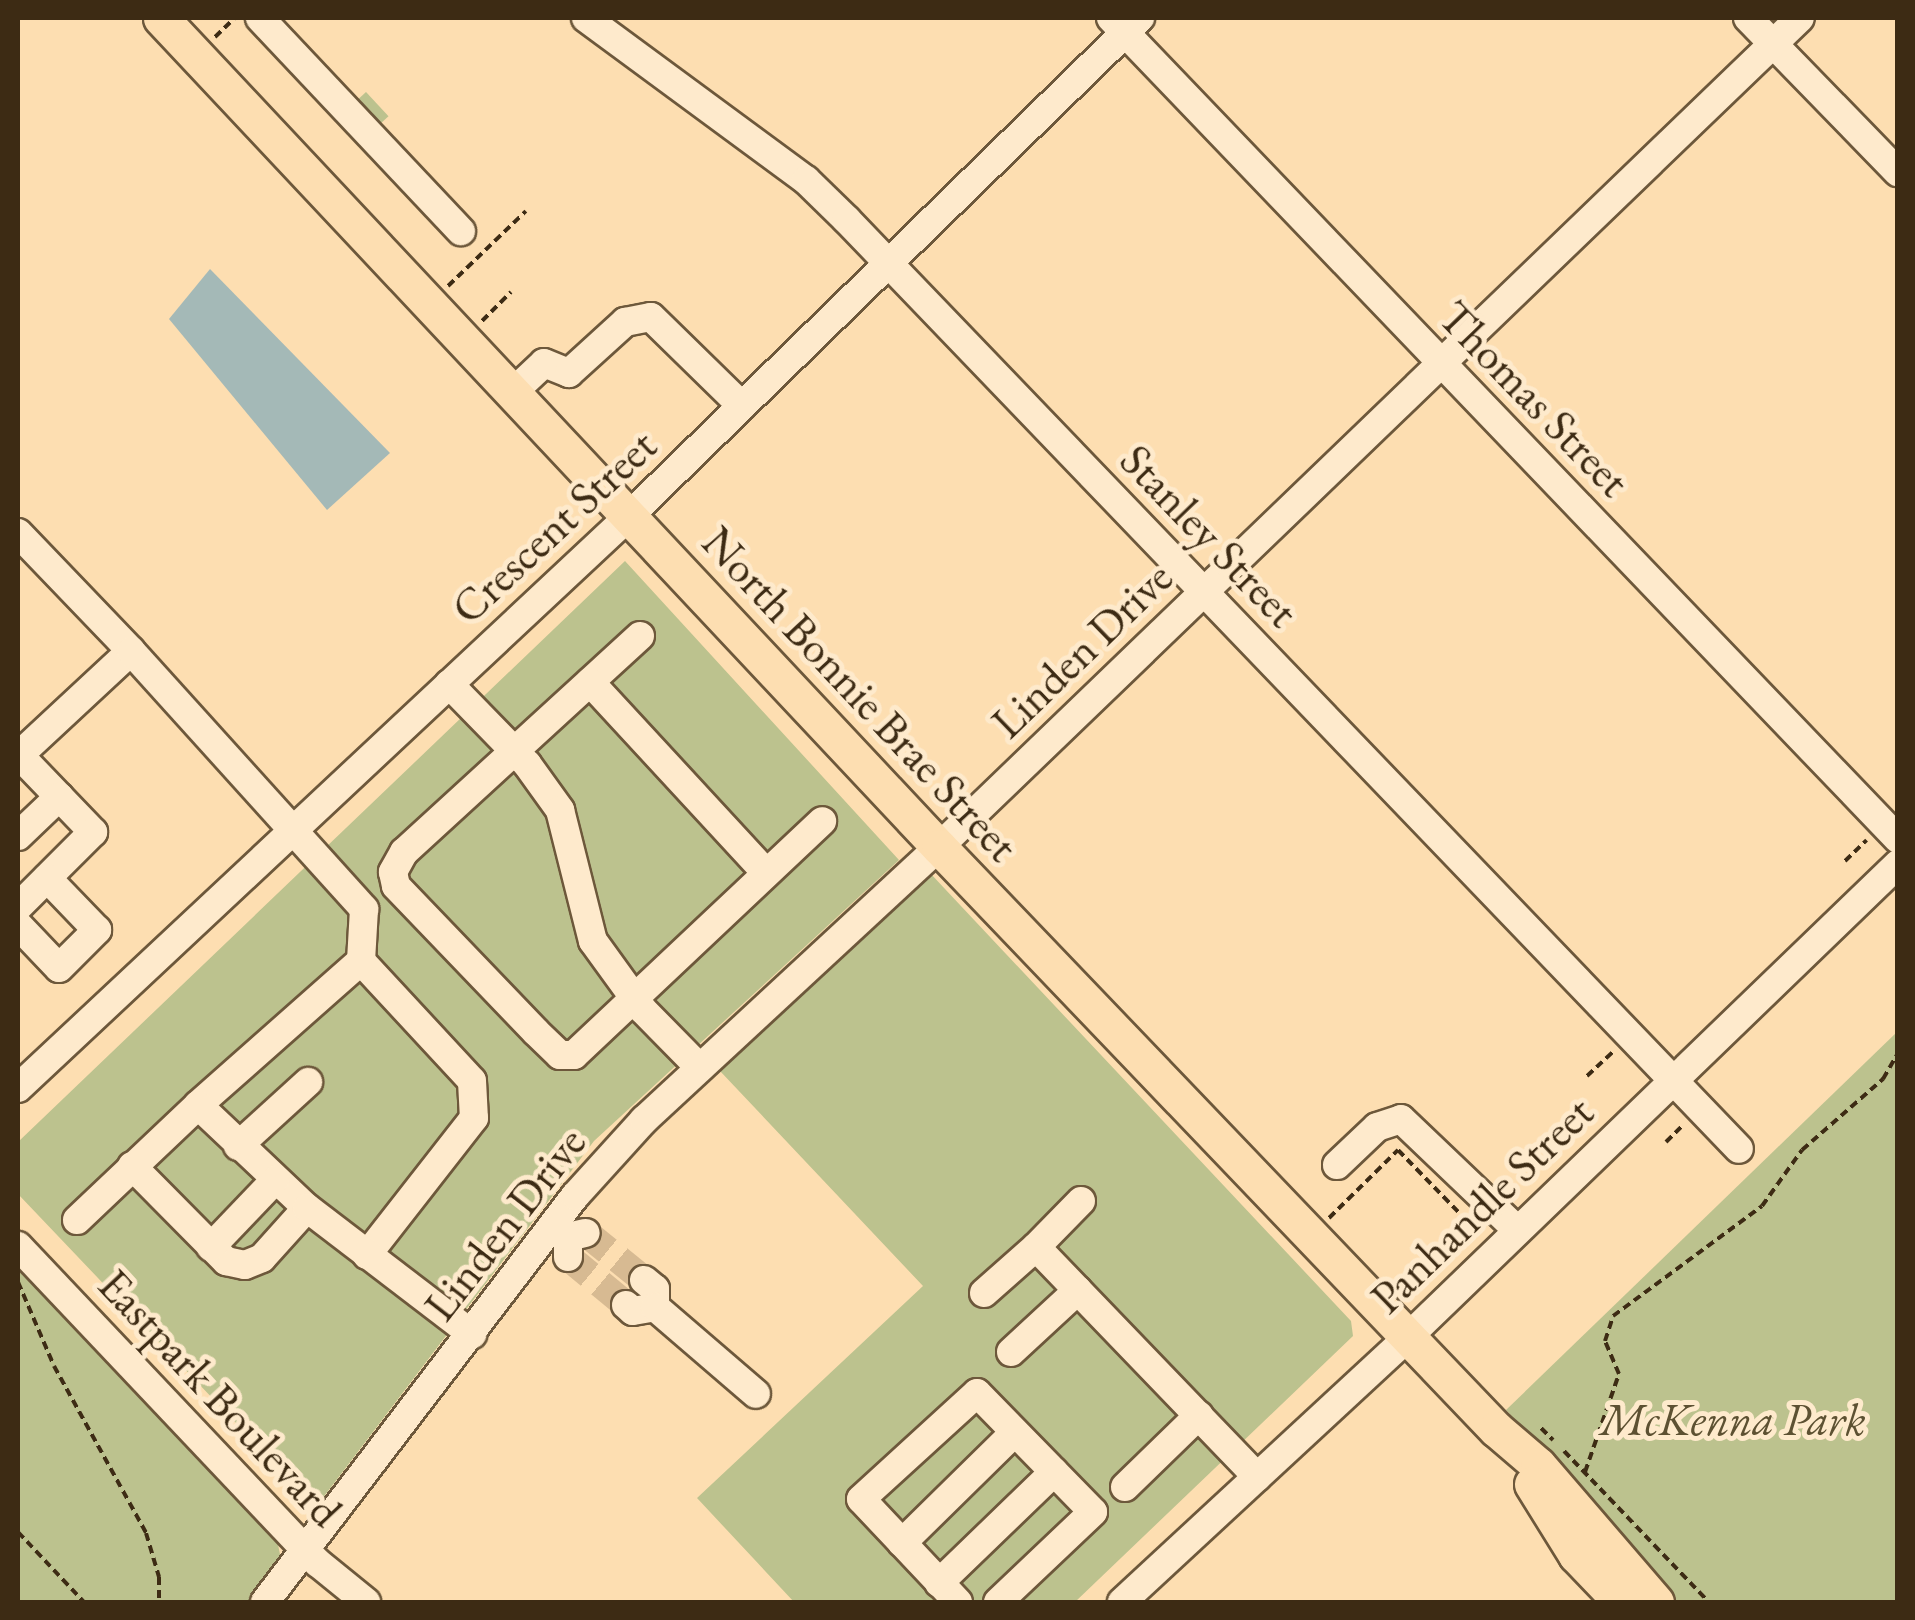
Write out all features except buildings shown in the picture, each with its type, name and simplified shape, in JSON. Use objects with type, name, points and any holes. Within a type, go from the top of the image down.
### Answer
[{"type":"main road","name":"North Bonnie Brae Street","points":[[161,18],[939,847],[1496,1429],[1538,1465],[1656,1602]]},
{"type":"main road","name":"North Bonnie Brae Street","points":[[1496,1429],[1576,1555],[1620,1602]]},
{"type":"street","points":[[260,18],[461,231]]},
{"type":"street","name":"Stanley Street","points":[[586,18],[806,180],[1739,1149]]},
{"type":"street","points":[[1748,18],[1898,172]]},
{"type":"street","name":"Linden Drive","points":[[266,1602],[472,1334],[569,1238],[644,1120],[939,847],[1800,18]]},
{"type":"street","name":"Crescent Street","points":[[18,1088],[628,517],[888,264],[1125,22]]},
{"type":"street","name":"Thomas Street","points":[[1125,22],[1441,363],[1890,831]]},
{"type":"street","points":[[512,394],[544,363],[569,374],[624,322],[651,317],[742,406]]},
{"type":"street","points":[[18,533],[364,908],[361,961],[198,1105],[77,1220]]},
{"type":"street","points":[[640,636],[404,852],[393,872],[396,886],[560,1055],[574,1055],[636,1000],[822,821]]},
{"type":"street","points":[[18,907],[93,832],[18,756],[130,651]]},
{"type":"street","points":[[590,682],[766,872]]},
{"type":"street","points":[[450,684],[514,750],[560,810],[593,941],[636,1000],[700,1068]]},
{"type":"street","points":[[18,836],[59,796]]},
{"type":"street","name":"Panhandle Street","points":[[1122,1602],[1408,1338],[1898,864]]},
{"type":"street","points":[[18,925],[59,968],[97,930],[47,878]]},
{"type":"street","points":[[361,961],[472,1081],[478,1101],[474,1118],[367,1256]]},
{"type":"street","points":[[238,1146],[308,1082]]},
{"type":"street","points":[[198,1105],[308,1208],[472,1334]]},
{"type":"street","points":[[1337,1165],[1377,1127],[1400,1118],[1517,1230]]},
{"type":"street","points":[[132,1166],[226,1261],[245,1265],[262,1258],[308,1208]]},
{"type":"street","points":[[211,1247],[275,1180]]},
{"type":"street","points":[[984,1292],[1081,1202]]},
{"type":"street","name":"Eastpark Boulevard","points":[[18,1246],[304,1549],[366,1602]]},
{"type":"street","points":[[1036,1246],[1256,1478]]},
{"type":"street","points":[[644,1280],[655,1289],[655,1307],[756,1394]]},
{"type":"street","points":[[1011,1352],[1078,1290]]},
{"type":"street","points":[[626,1305],[633,1311],[655,1307]]},
{"type":"street","points":[[998,1602],[1093,1512],[977,1393],[861,1499],[948,1592],[1054,1472]]},
{"type":"street","points":[[1125,1487],[1199,1415]]},
{"type":"street","points":[[902,1543],[1015,1432]]},
{"type":"path","points":[[211,40],[235,18]]},
{"type":"path","points":[[445,289],[526,211]]},
{"type":"path","points":[[478,325],[511,292]]},
{"type":"path","points":[[1846,862],[1890,831]]},
{"type":"path","points":[[1587,1076],[1630,1035]]},
{"type":"path","points":[[1586,1472],[1619,1374],[1605,1341],[1613,1316],[1762,1206],[1802,1150],[1882,1080],[1898,1053]]},
{"type":"path","points":[[1326,1220],[1398,1150],[1467,1220],[1450,1238],[1456,1251]]},
{"type":"path","points":[[18,1282],[54,1366],[146,1533],[160,1577],[159,1602]]},
{"type":"path","points":[[1540,1428],[1709,1602]]},
{"type":"path","points":[[18,1532],[84,1602]]},
{"type":"green space","points":[[366,92],[389,116],[378,126],[355,102]]},
{"type":"green space","points":[[625,561],[899,860],[594,1141],[316,1507],[18,1194],[18,1142]]},
{"type":"green space","points":[[930,873],[1351,1321],[1353,1336],[1075,1602],[794,1602],[697,1498],[923,1286],[720,1071]]},
{"type":"green space","name":"McKenna Park","points":[[1897,1032],[1897,1602],[1677,1602],[1506,1410]]},
{"type":"green space","points":[[18,1263],[276,1535],[281,1559],[250,1602],[18,1602]]},
{"type":"shaded area","points":[[210,269],[390,453],[327,510],[169,319]]},
{"type":"tunnel","points":[[586,1233],[644,1280]]},
{"type":"tunnel","points":[[568,1257],[626,1305]]}]
